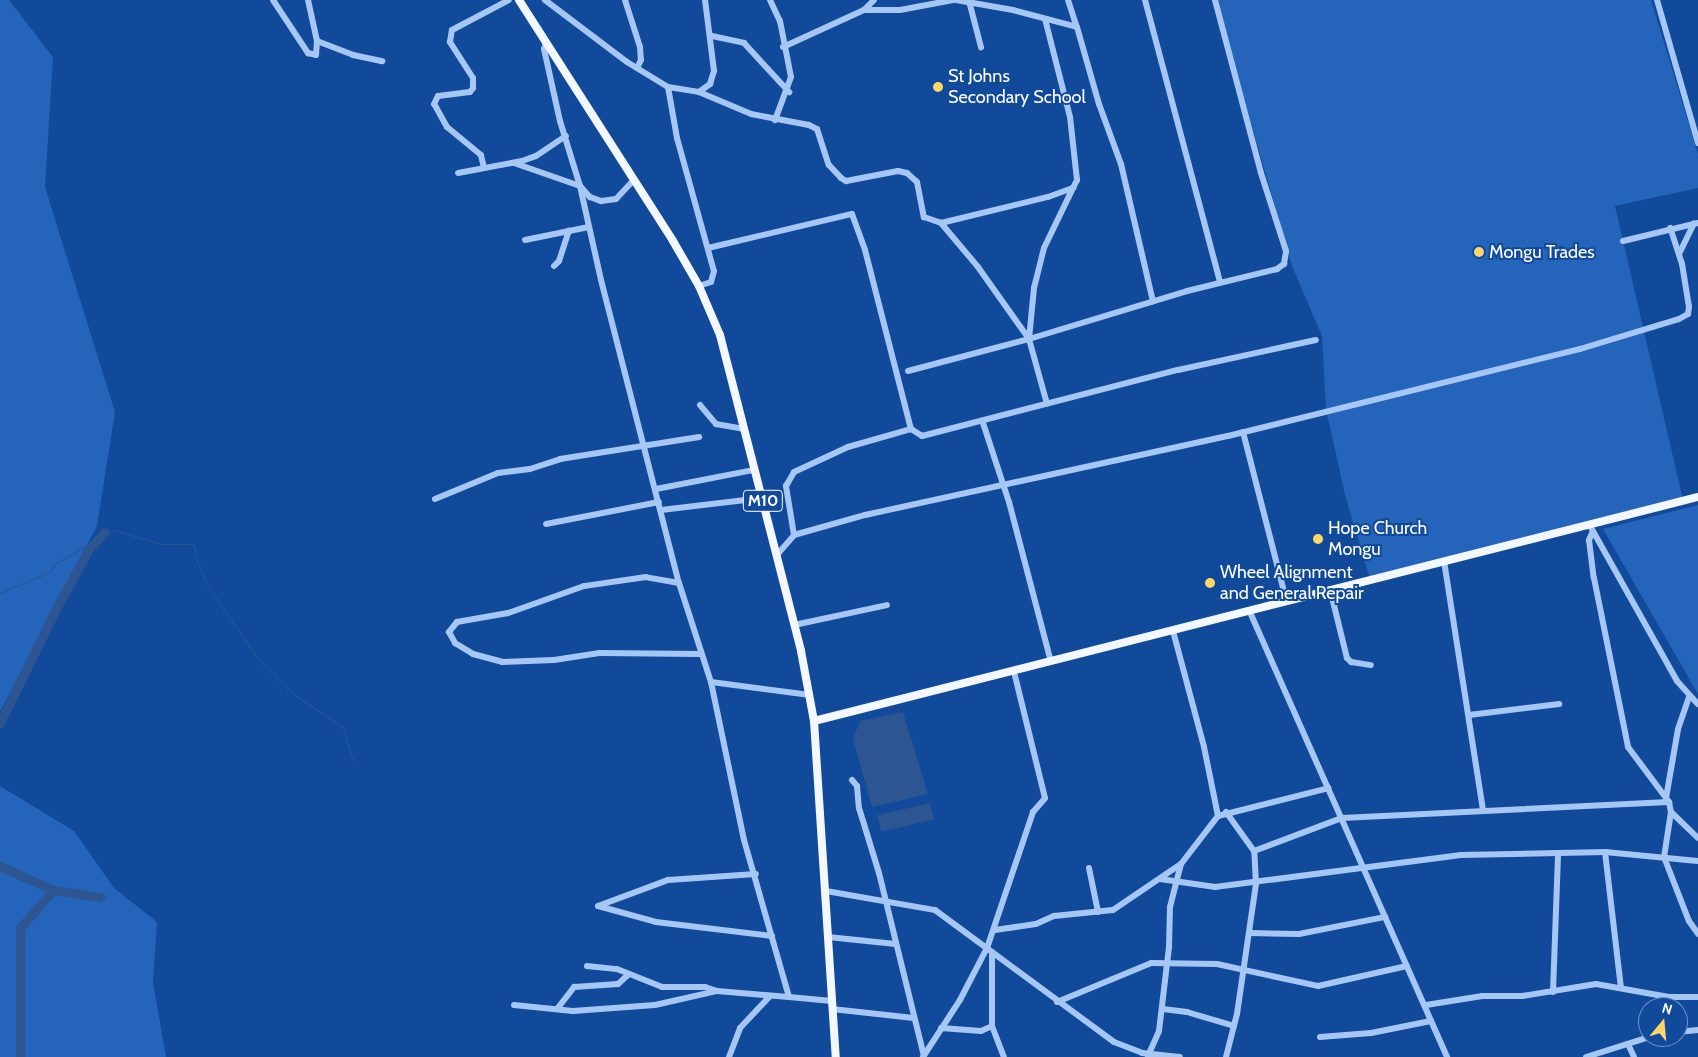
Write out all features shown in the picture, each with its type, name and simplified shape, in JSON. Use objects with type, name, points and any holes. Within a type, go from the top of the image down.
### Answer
[{"type":"main road","name":"M10","points":[[519,0],[699,286],[720,335],[810,695],[814,722],[836,1057]]},
{"type":"main road","points":[[814,722],[1014,672],[1286,600],[1698,497]]},
{"type":"street","points":[[273,0],[308,53],[316,56],[317,41],[308,0]]},
{"type":"street","points":[[484,168],[481,155],[446,127],[434,104],[438,96],[470,92],[473,88],[473,78],[450,42],[452,30],[510,0]]},
{"type":"street","points":[[545,0],[637,68],[668,87],[699,92],[751,114],[809,125],[817,129],[829,165],[846,181],[898,171],[908,172],[917,182],[924,217],[941,223],[978,267],[1029,339],[1047,404]]},
{"type":"street","points":[[625,0],[640,48],[641,60],[637,68]]},
{"type":"street","points":[[699,92],[710,84],[714,72],[712,36],[705,0]]},
{"type":"street","points":[[770,0],[780,21],[783,48],[792,77],[776,120]]},
{"type":"street","points":[[783,48],[864,10],[874,0]]},
{"type":"street","points":[[864,10],[900,10],[954,0],[968,1],[1077,27]]},
{"type":"street","points":[[1068,0],[1099,104],[1121,164],[1153,301]]},
{"type":"street","points":[[1145,0],[1220,282]]},
{"type":"street","points":[[908,370],[1029,339],[1220,282],[1277,269],[1284,264],[1287,257],[1215,0]]},
{"type":"street","points":[[1657,0],[1698,143]]},
{"type":"street","points":[[968,1],[981,47]]},
{"type":"street","points":[[1029,339],[1034,288],[1044,248],[1073,188],[1078,172],[1073,136],[1045,18]]},
{"type":"street","points":[[712,36],[744,44],[788,92]]},
{"type":"street","points":[[317,41],[353,55],[382,61]]},
{"type":"street","points":[[546,42],[544,49],[679,583],[700,654],[711,682],[744,840],[756,874],[788,997]]},
{"type":"street","points":[[668,87],[677,138],[708,248],[714,278],[699,286]]},
{"type":"street","points":[[458,173],[514,163],[536,156],[566,136]]},
{"type":"street","points":[[514,163],[580,186],[590,197],[608,200],[620,196],[634,180]]},
{"type":"street","points":[[941,223],[1048,197],[1073,188]]},
{"type":"street","points":[[708,248],[852,214],[865,250],[911,428],[922,436],[1316,340]]},
{"type":"street","points":[[1623,241],[1696,223]]},
{"type":"street","points":[[1679,254],[1696,223]]},
{"type":"street","points":[[524,240],[589,228]]},
{"type":"street","points":[[776,556],[794,535],[864,515],[1243,432],[1580,349],[1678,319],[1688,314],[1689,307],[1679,254],[1670,228]]},
{"type":"street","points":[[554,266],[559,261],[569,232]]},
{"type":"street","points":[[700,406],[716,424],[744,429]]},
{"type":"street","points":[[983,422],[1003,486],[1051,662]]},
{"type":"street","points":[[794,535],[786,486],[794,472],[848,447],[911,428]]},
{"type":"street","points":[[1243,432],[1286,600]]},
{"type":"street","points":[[435,499],[498,473],[530,469],[560,458],[700,437]]},
{"type":"street","points":[[656,489],[754,470]]},
{"type":"street","points":[[661,510],[762,498]]},
{"type":"street","points":[[546,524],[659,502]]},
{"type":"street","points":[[1589,524],[1592,533],[1655,644],[1689,697],[1698,704]]},
{"type":"street","points":[[1592,533],[1589,540],[1594,578],[1625,737],[1638,762],[1668,800]]},
{"type":"street","points":[[1444,561],[1483,811]]},
{"type":"street","points":[[679,583],[646,577],[575,588],[508,613],[457,622],[449,632],[455,642],[473,654],[502,662],[554,660],[599,653],[700,654]]},
{"type":"street","points":[[1330,589],[1347,658],[1351,662],[1371,665]]},
{"type":"street","points":[[794,625],[887,605]]},
{"type":"street","points":[[1248,610],[1329,788],[1360,866],[1426,1005],[1447,1057]]},
{"type":"street","points":[[1172,631],[1204,747],[1218,816]]},
{"type":"street","points":[[924,1056],[990,950],[1034,812],[1045,798],[1014,672]]},
{"type":"street","points":[[711,682],[810,695]]},
{"type":"street","points":[[1689,697],[1678,729],[1668,800],[1671,812],[1664,857],[1688,921],[1698,934]]},
{"type":"street","points":[[1469,715],[1559,704]]},
{"type":"street","points":[[852,780],[857,786],[859,808],[885,901],[924,1056]]},
{"type":"street","points":[[996,930],[1036,924],[1054,916],[1113,910],[1181,864],[1218,816],[1226,812],[1329,788]]},
{"type":"street","points":[[1254,851],[1342,818],[1668,800]]},
{"type":"street","points":[[1226,812],[1254,851],[1256,884],[1244,969],[1234,1026],[1226,1057]]},
{"type":"street","points":[[1671,812],[1698,838]]},
{"type":"street","points":[[1605,852],[1621,988]]},
{"type":"street","points":[[1160,880],[1215,888],[1256,884],[1360,866],[1461,855],[1605,852],[1698,861]]},
{"type":"street","points":[[1553,992],[1558,854]]},
{"type":"street","points":[[1148,1055],[1159,1031],[1168,961],[1170,907],[1181,864]]},
{"type":"street","points":[[1089,868],[1098,912]]},
{"type":"street","points":[[756,874],[658,882],[598,906],[656,922],[772,936]]},
{"type":"street","points":[[826,891],[935,910],[1057,1002],[1114,1042],[1148,1055],[1180,1057]]},
{"type":"street","points":[[1249,933],[1299,934],[1385,917]]},
{"type":"street","points":[[828,937],[896,944]]},
{"type":"street","points":[[990,950],[992,1026],[1003,1056]]},
{"type":"street","points":[[1057,1002],[1141,964],[1168,961],[1244,969],[1318,986],[1407,966]]},
{"type":"street","points":[[587,966],[607,967],[662,987],[704,987],[717,992]]},
{"type":"street","points":[[557,1010],[568,992],[574,987],[618,984],[628,975]]},
{"type":"street","points":[[1426,1005],[1482,996],[1553,992],[1587,985],[1621,988],[1669,997],[1698,997]]},
{"type":"street","points":[[514,1005],[557,1010],[633,1008],[717,992],[788,997],[914,1018]]},
{"type":"street","points":[[729,1057],[740,1028],[770,996]]},
{"type":"street","points":[[1162,1010],[1187,1012],[1234,1026]]},
{"type":"street","points":[[1320,1037],[1378,1032],[1431,1021]]},
{"type":"street","points":[[941,1028],[980,1031],[992,1026]]},
{"type":"street","points":[[1586,1057],[1638,1041]]},
{"type":"street","points":[[1628,1044],[1634,1057]]},
{"type":"shaded area","points":[[0,0],[9,0],[53,57],[45,187],[115,412],[97,526],[0,712]]},
{"type":"shaded area","points":[[1216,0],[1651,0],[1698,154],[1698,188],[1615,206],[1683,500],[1370,579],[1345,495],[1326,409],[1322,336],[1292,266]]},
{"type":"shaded area","points":[[1698,505],[1698,694],[1603,529]]},
{"type":"shaded area","points":[[903,712],[928,794],[872,807],[853,739],[860,721]]},
{"type":"shaded area","points":[[0,786],[74,831],[114,888],[157,922],[153,982],[166,1057],[0,1057]]},
{"type":"shaded area","points":[[930,803],[934,820],[881,832],[877,815]]},
{"type":"waterway","points":[[0,593],[50,572],[56,563],[114,530],[161,544],[194,544],[196,558],[207,585],[258,659],[292,693],[343,727],[353,761]]},
{"type":"waterway","points":[[0,723],[58,605],[89,549],[105,532]]},
{"type":"waterway","points":[[0,866],[53,890],[100,897]]},
{"type":"waterway","points":[[20,1057],[20,928],[53,890]]},
{"type":"place","name":"St Johns Secondary School","points":[[938,87]]},
{"type":"place","name":"Mongu Trades","points":[[1479,252]]},
{"type":"place","name":"Hope Church Mongu","points":[[1318,539]]},
{"type":"place","name":"Wheel Alignment and General Repair","points":[[1210,583]]}]
